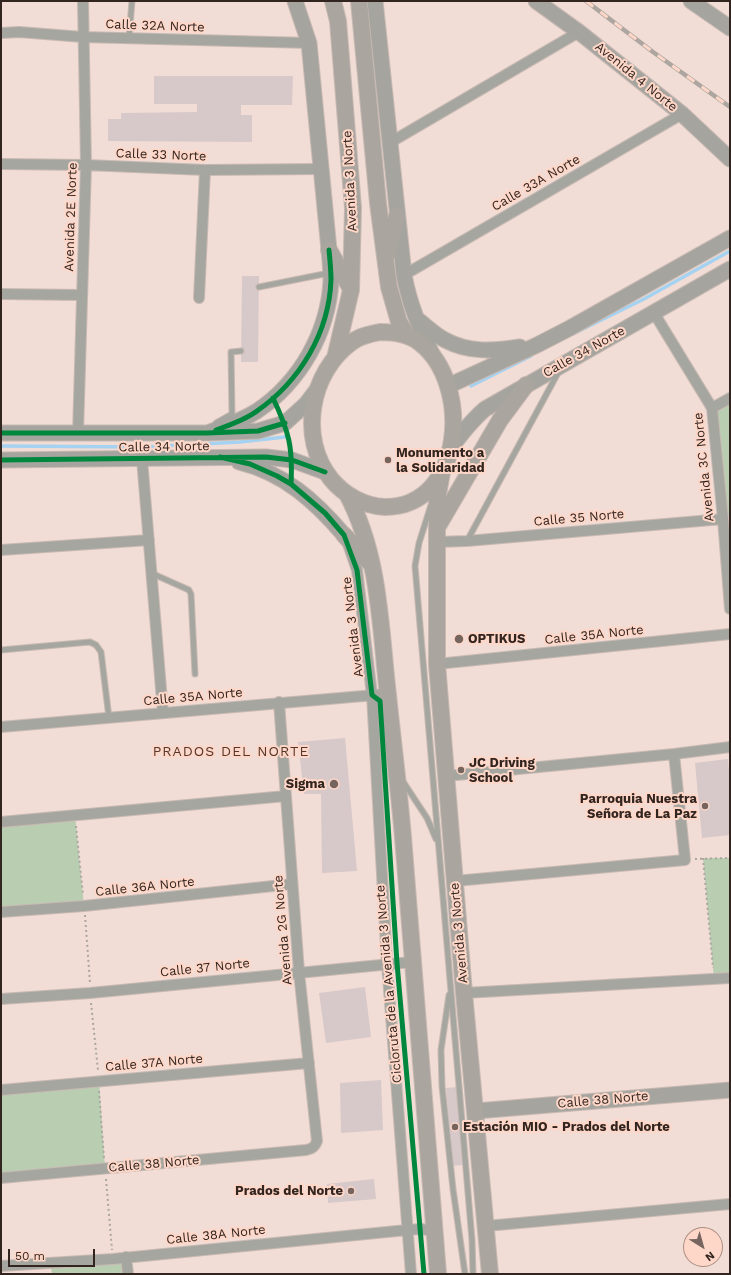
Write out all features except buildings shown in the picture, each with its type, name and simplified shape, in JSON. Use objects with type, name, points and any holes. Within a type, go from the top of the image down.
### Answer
[{"type":"main road","name":"Avenida 3 Norte","points":[[333,1],[338,21],[354,208],[351,290],[334,360]]},
{"type":"main road","name":"Avenida 3 Norte","points":[[359,1],[378,203],[391,299],[399,322],[407,335],[420,342],[432,355],[441,369],[448,386],[453,410],[453,433],[450,449],[440,476],[437,500],[437,664],[464,993],[490,1274]]},
{"type":"main road","points":[[386,262],[397,216]]},
{"type":"main road","points":[[329,250],[351,290]]},
{"type":"main road","points":[[407,335],[394,332],[367,334],[352,342],[341,351],[322,378],[316,391],[313,406],[312,426],[314,443],[325,472],[336,485],[346,494],[360,502],[375,506],[395,507],[414,501],[432,488],[440,476]]},
{"type":"main road","points":[[437,535],[500,420],[526,386]]},
{"type":"main road","name":"Avenida 3 Norte","points":[[346,494],[354,507],[362,526],[373,566],[379,601],[380,694],[397,773],[438,1274]]},
{"type":"main road","points":[[344,535],[373,566]]},
{"type":"street","name":"Avenida 2E Norte","points":[[78,433],[86,165],[83,1]]},
{"type":"street","points":[[289,1],[309,43]]},
{"type":"street","name":"Avenida 3 Norte","points":[[202,433],[237,422],[256,412],[273,398],[290,382],[299,370],[314,345],[322,325],[331,281],[329,250],[309,43],[295,1]]},
{"type":"street","points":[[375,1],[404,275],[408,297],[432,355]]},
{"type":"street","name":"Avenida 4 Norte","points":[[536,1],[579,32],[682,114],[730,159]]},
{"type":"street","points":[[691,1],[730,28]]},
{"type":"street","name":"Calle 32A Norte","points":[[1,33],[19,32],[83,37],[309,43]]},
{"type":"street","points":[[390,142],[579,32]]},
{"type":"street","name":"Calle 33A Norte","points":[[404,275],[682,114]]},
{"type":"street","name":"Calle 33 Norte","points":[[1,164],[86,165],[205,170],[320,169]]},
{"type":"street","points":[[199,298],[205,170]]},
{"type":"street","points":[[448,386],[570,328],[730,238]]},
{"type":"street","name":"Calle 34 Norte","points":[[450,449],[462,432],[484,409],[730,269]]},
{"type":"street","points":[[1,294],[81,295]]},
{"type":"street","name":"Avenida 3C Norte","points":[[654,313],[712,408],[730,609]]},
{"type":"street","points":[[415,317],[445,340],[469,349],[494,351],[537,345]]},
{"type":"street","name":"Calle 34 Norte","points":[[1,433],[202,433],[258,431],[285,423],[306,404],[316,391]]},
{"type":"street","points":[[712,408],[730,398]]},
{"type":"street","points":[[220,457],[250,464],[278,476],[291,484],[325,513],[344,535]]},
{"type":"street","name":"Calle 34 Norte","points":[[1,460],[266,457],[292,460],[325,472]]},
{"type":"street","points":[[142,459],[163,713]]},
{"type":"street","name":"Calle 35 Norte","points":[[437,535],[467,541],[723,519]]},
{"type":"street","name":"Avenida 3 Norte","points":[[344,535],[357,570],[380,694],[387,964],[395,1086],[411,1274]]},
{"type":"street","points":[[1,550],[149,540]]},
{"type":"street","name":"Calle 35A Norte","points":[[437,664],[730,634]]},
{"type":"street","name":"Calle 35A Norte","points":[[1,727],[380,694]]},
{"type":"street","name":"Avenida 2G Norte","points":[[279,702],[299,972],[317,1141],[315,1146],[306,1150]]},
{"type":"street","points":[[446,776],[674,754],[730,746]]},
{"type":"street","points":[[455,881],[685,860],[674,754]]},
{"type":"street","points":[[1,822],[286,796]]},
{"type":"street","name":"Calle 36A Norte","points":[[1,912],[84,906],[292,884]]},
{"type":"street","name":"Calle 37 Norte","points":[[1,1000],[90,993],[412,962]]},
{"type":"street","points":[[464,993],[730,978]]},
{"type":"street","name":"Calle 37A Norte","points":[[1,1090],[99,1080],[309,1063]]},
{"type":"street","name":"Calle 38 Norte","points":[[476,1111],[730,1090]]},
{"type":"street","name":"Calle 38 Norte","points":[[1,1178],[306,1150]]},
{"type":"street","points":[[486,1226],[730,1204]]},
{"type":"street","name":"Calle 38A Norte","points":[[1,1266],[113,1259],[407,1230],[421,1229],[434,1231]]},
{"type":"street","points":[[126,1257],[128,1274]]},
{"type":"lane","points":[[128,38],[132,1]]},
{"type":"lane","points":[[259,287],[330,273]]},
{"type":"lane","points":[[202,433],[232,414],[231,352],[242,351]]},
{"type":"lane","points":[[467,541],[563,364]]},
{"type":"lane","points":[[440,476],[422,532],[415,566],[472,1240],[473,1274]]},
{"type":"lane","points":[[152,573],[189,590],[191,594],[195,674]]},
{"type":"lane","points":[[1,650],[90,642],[96,645],[101,652],[109,718]]},
{"type":"lane","points":[[397,773],[427,818],[438,844]]},
{"type":"lane","points":[[450,986],[441,1050],[442,1086],[453,1189],[465,1274]]},
{"type":"path","points":[[75,815],[84,906]]},
{"type":"path","points":[[714,979],[703,858],[730,858]]},
{"type":"path","points":[[99,1080],[113,1259]]},
{"type":"green space","points":[[730,398],[730,515],[723,519],[712,408]]},
{"type":"green space","points":[[75,815],[84,906],[1,912],[1,822]]},
{"type":"green space","points":[[703,858],[730,858],[730,978],[714,979]]},
{"type":"green space","points":[[99,1080],[105,1168],[1,1178],[1,1090]]},
{"type":"green space","points":[[121,1261],[122,1274],[52,1274],[51,1267]]},
{"type":"waterway","points":[[575,333],[644,299],[730,251]]},
{"type":"waterway","points":[[471,386],[531,356]]},
{"type":"waterway","points":[[1,446],[142,447],[240,442],[285,437]]},
{"type":"railway","points":[[586,1],[653,52],[730,107]]},
{"type":"cycle path","points":[[216,430],[248,417],[257,411],[272,399],[299,370],[318,337],[325,319],[331,280],[329,250]]},
{"type":"cycle path","points":[[273,398],[289,440],[291,484]]},
{"type":"cycle path","points":[[1,433],[207,433],[258,431],[285,423]]},
{"type":"cycle path","name":"Cicloruta de la Avenida 3 Norte","points":[[220,457],[250,464],[291,484],[325,513],[344,535],[357,570],[372,695],[380,701],[397,963],[424,1274]]},
{"type":"cycle path","points":[[1,460],[266,457],[292,460],[325,472]]},
{"type":"place","name":"Monumento a la Solidaridad","points":[[388,460]]},
{"type":"place","name":"OPTIKUS","points":[[459,639]]},
{"type":"place","name":"JC Driving School","points":[[461,770]]},
{"type":"place","name":"Sigma","points":[[334,784]]},
{"type":"place","name":"Parroquia Nuestra Señora de La Paz","points":[[705,806]]},
{"type":"place","name":"Estación MIO - Prados del Norte","points":[[455,1127]]},
{"type":"place","name":"Prados del Norte","points":[[351,1191]]},
{"type":"district","name":"PRADOS DEL NORTE","points":[[231,752]]}]
